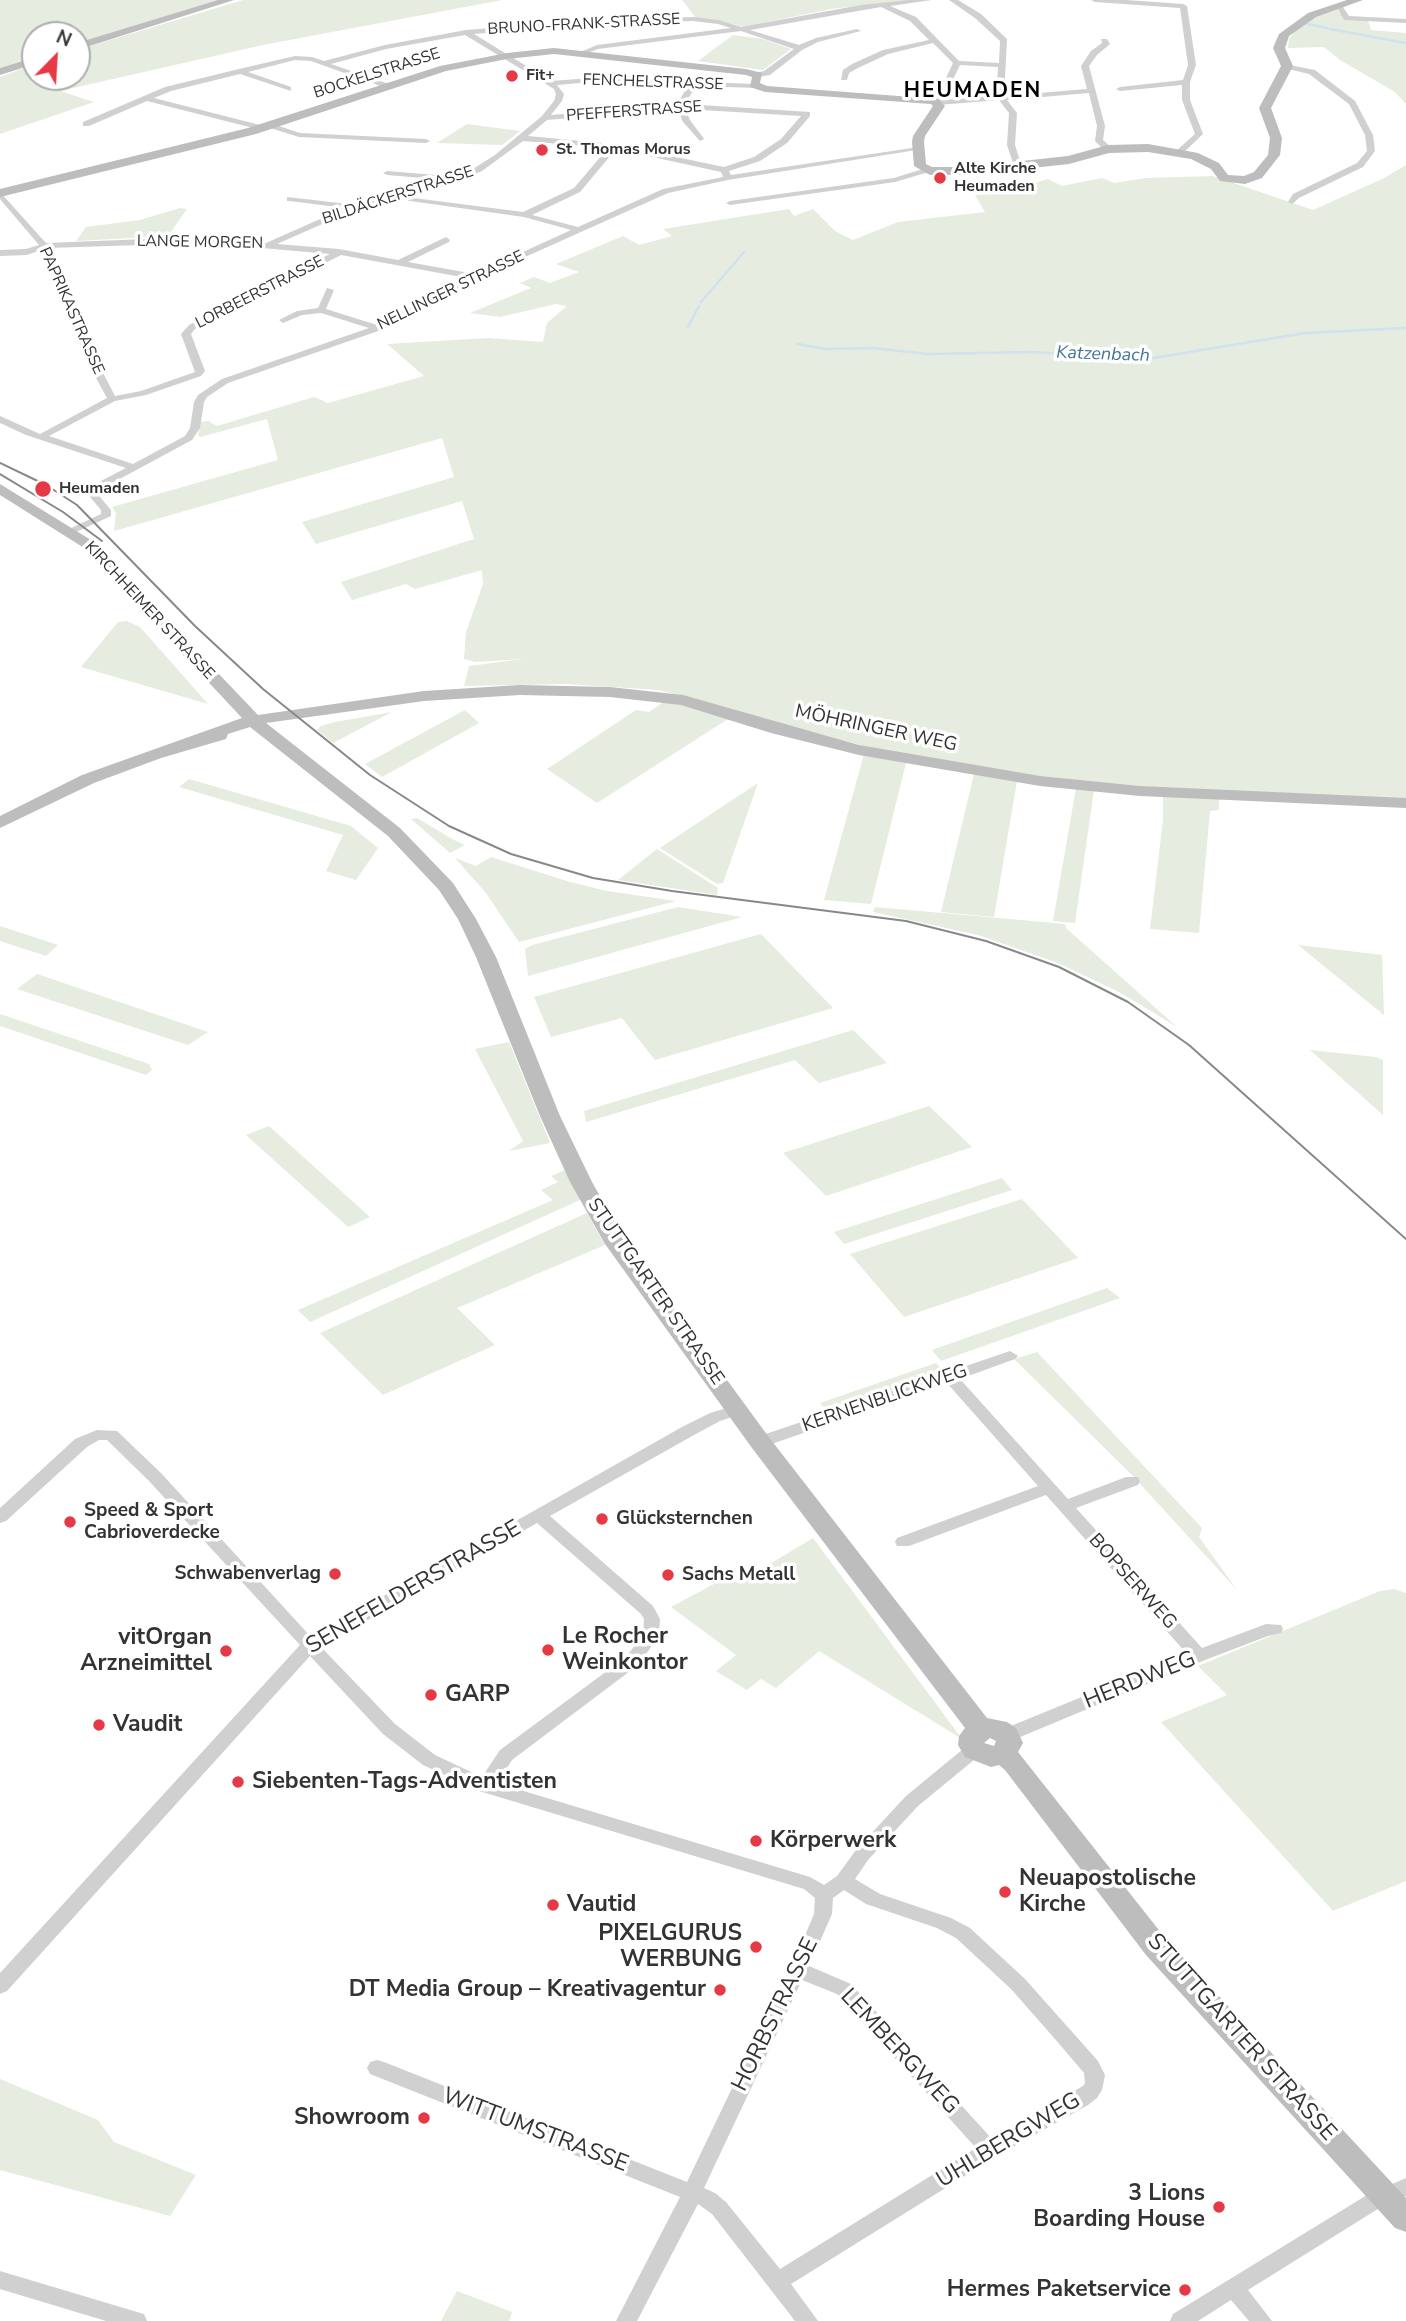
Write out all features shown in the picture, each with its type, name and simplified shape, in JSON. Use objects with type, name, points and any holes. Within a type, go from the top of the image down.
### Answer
[{"type":"street","points":[[91,43],[229,0]]},
{"type":"street","points":[[582,53],[597,47],[742,29],[881,5],[928,0]]},
{"type":"street","points":[[953,0],[978,16],[1004,41],[1000,96],[1013,113],[1011,145],[1017,164]]},
{"type":"street","points":[[1095,0],[1183,6],[1192,65],[1186,82],[1186,100],[1199,134],[1179,152]]},
{"type":"street","points":[[1287,66],[1279,48],[1284,34],[1312,15],[1341,3],[1358,0]]},
{"type":"street","points":[[1341,3],[1347,18],[1406,21]]},
{"type":"street","points":[[881,5],[913,19],[957,63],[1003,65]]},
{"type":"street","name":"BRUNO-FRANK-STRASSE","points":[[325,63],[385,47],[466,32],[565,23],[693,19],[719,22],[799,48]]},
{"type":"street","points":[[756,81],[799,48],[816,40],[857,31]]},
{"type":"street","points":[[466,32],[551,83]]},
{"type":"street","points":[[844,78],[846,72],[855,66],[886,52],[933,41]]},
{"type":"street","points":[[1104,41],[1106,44],[1094,53],[1085,66],[1101,126],[1099,141],[1108,149]]},
{"type":"street","name":"BOCKELSTRASSE","points":[[0,193],[266,127],[444,68],[542,52],[582,53],[756,81],[918,98],[938,103]]},
{"type":"street","points":[[86,124],[146,98],[239,71],[302,57],[386,86]]},
{"type":"street","points":[[957,63],[936,112],[919,136],[920,166],[926,170],[952,173],[1069,160],[1108,149],[1148,148],[1179,152],[1215,166],[1224,178],[1245,180],[1258,174],[1271,161],[1276,138],[1265,108],[1287,66]]},
{"type":"street","points":[[0,72],[21,65]]},
{"type":"street","points":[[1287,66],[1311,72],[1352,103],[1369,135],[1371,151],[1360,165],[1296,196],[1292,202]]},
{"type":"street","points":[[239,71],[288,89]]},
{"type":"street","name":"FENCHELSTRASSE","points":[[551,83],[591,80],[693,84],[756,81]]},
{"type":"street","points":[[1119,89],[1186,82]]},
{"type":"street","name":"BILDÄCKERSTRASSE","points":[[269,244],[325,218],[457,179],[495,159],[545,118],[560,94],[551,83]]},
{"type":"street","points":[[693,84],[680,106],[686,120],[700,138]]},
{"type":"street","points":[[938,103],[1091,91]]},
{"type":"street","points":[[146,98],[299,135],[425,141]]},
{"type":"street","name":"PFEFFERSTRASSE","points":[[545,118],[680,106],[807,114],[784,141],[757,159],[726,174]]},
{"type":"street","points":[[521,138],[614,146],[726,174]]},
{"type":"street","points":[[524,215],[577,190],[614,146]]},
{"type":"street","name":"NELLINGER STRASSE","points":[[70,531],[104,517],[107,511],[95,497],[96,490],[189,438],[195,428],[199,402],[213,388],[378,328],[475,277],[666,191],[726,174],[919,149]]},
{"type":"street","points":[[730,203],[913,177],[926,170]]},
{"type":"street","points":[[387,173],[457,179]]},
{"type":"street","points":[[906,187],[913,177]]},
{"type":"street","name":"PAPRIKASTRASSE","points":[[0,193],[44,246],[95,367],[112,399]]},
{"type":"street","points":[[394,197],[524,215],[580,230]]},
{"type":"street","points":[[290,200],[357,207]]},
{"type":"street","points":[[401,262],[446,240]]},
{"type":"street","name":"LANGE MORGEN","points":[[0,253],[37,250],[44,246],[158,241],[269,244],[339,252],[475,277]]},
{"type":"street","name":"LORBEERSTRASSE","points":[[41,437],[112,399],[153,390],[198,374],[200,371],[186,334],[192,327],[339,252]]},
{"type":"street","points":[[321,310],[330,289]]},
{"type":"street","points":[[283,320],[300,313],[321,310],[378,328]]},
{"type":"street","points":[[0,419],[41,437],[133,467]]},
{"type":"street","name":"KIRCHHEIMER STRASSE","points":[[0,488],[70,531],[113,570],[256,723]]},
{"type":"street","name":"MÖHRINGER WEG","points":[[256,723],[301,711],[480,692],[542,690],[630,694],[693,702],[797,735],[887,756],[1040,781],[1140,791],[1406,803]]},
{"type":"street","name":"MÖHRINGER WEG","points":[[256,723],[308,716],[341,708]]},
{"type":"street","points":[[206,737],[257,738],[282,746],[281,738],[287,728],[308,716]]},
{"type":"street","points":[[0,823],[80,782],[206,737],[256,723]]},
{"type":"street","name":"STUTTGARTER STRASSE","points":[[256,723],[394,832],[446,887],[467,919],[486,957],[550,1116],[593,1205],[628,1261],[978,1740]]},
{"type":"street","name":"KERNENBLICKWEG","points":[[761,1442],[1010,1356]]},
{"type":"street","name":"BOPSERWEG","points":[[950,1377],[1199,1656]]},
{"type":"street","name":"SENEFELDERSTRASSE","points":[[0,1986],[310,1645],[688,1431],[715,1417],[737,1410]]},
{"type":"street","points":[[0,1517],[81,1443],[102,1434],[118,1439],[366,1707],[413,1749],[442,1768],[485,1786],[810,1884],[824,1895],[843,1881],[862,1855],[912,1801],[978,1740],[991,1757],[1005,1745]]},
{"type":"street","points":[[1066,1506],[1132,1481]]},
{"type":"street","points":[[903,1542],[1049,1488]]},
{"type":"street","points":[[485,1786],[506,1755],[632,1661],[651,1636],[652,1619],[647,1610],[538,1515]]},
{"type":"street","name":"HERDWEG","points":[[1005,1745],[1199,1656],[1265,1630],[1275,1629]]},
{"type":"street","name":"STUTTGARTER STRASSE","points":[[1005,1745],[1014,1763],[1156,1947],[1395,2191],[1406,2219]]},
{"type":"street","name":"UHLBERGWEG","points":[[778,2282],[990,2150],[1081,2099],[1090,2092],[1096,2075],[1018,1984],[963,1933],[944,1923],[873,1899],[843,1881]]},
{"type":"street","name":"HORBSTRASSE","points":[[626,2321],[693,2192],[798,1970],[823,1914],[824,1895]]},
{"type":"street","name":"LEMBERGWEG","points":[[798,1970],[844,1989],[990,2150]]},
{"type":"street","name":"WITTUMSTRASSE","points":[[377,2068],[708,2199],[719,2208],[808,2321]]},
{"type":"street","points":[[1180,2321],[1395,2191]]},
{"type":"street","points":[[0,2280],[138,2321]]},
{"type":"street","points":[[1234,2288],[1262,2321]]},
{"type":"shaded area","points":[[0,0],[219,0],[91,39],[91,21],[21,21],[21,61],[0,68]]},
{"type":"shaded area","points":[[243,0],[502,0],[263,45],[91,84],[91,46]]},
{"type":"shaded area","points":[[682,0],[910,0],[831,9],[743,27],[718,20],[696,18]]},
{"type":"shaded area","points":[[1337,9],[1344,18],[1368,20],[1371,30],[1406,33],[1406,104],[1395,92],[1340,60],[1324,47],[1288,48],[1289,39],[1297,28],[1317,16]]},
{"type":"shaded area","points":[[733,35],[763,39],[791,49],[763,70],[698,61]]},
{"type":"shaded area","points":[[21,69],[21,91],[60,91],[94,102],[0,134],[0,77]]},
{"type":"shaded area","points":[[467,124],[520,131],[502,145],[437,143]]},
{"type":"shaded area","points":[[1406,165],[1406,799],[1156,788],[1020,774],[882,751],[659,690],[567,684],[464,686],[469,666],[524,659],[475,662],[464,659],[466,632],[483,584],[482,570],[415,589],[406,584],[352,600],[341,582],[474,539],[462,501],[316,544],[302,522],[454,477],[442,438],[114,531],[116,513],[112,507],[278,460],[267,419],[200,437],[198,435],[201,422],[208,421],[217,426],[314,397],[328,403],[424,376],[387,344],[489,338],[543,342],[547,323],[567,306],[556,304],[500,317],[470,313],[531,288],[520,283],[534,277],[550,283],[579,272],[556,264],[623,236],[639,245],[672,236],[663,229],[789,209],[794,216],[813,209],[835,231],[853,240],[898,222],[985,212],[975,195],[1000,193],[1048,179],[1062,186],[1102,178],[1114,183],[1146,178],[1213,176],[1313,210],[1382,179]]},
{"type":"shaded area","points":[[180,208],[187,209],[168,236],[76,241],[86,227],[140,220]]},
{"type":"shaded area","points":[[127,621],[140,627],[208,704],[81,667],[118,622]]},
{"type":"shaded area","points":[[673,702],[731,717],[597,803],[547,769],[636,710],[649,712],[662,703]]},
{"type":"shaded area","points":[[465,710],[479,723],[382,777],[365,764]]},
{"type":"shaded area","points":[[392,712],[333,743],[317,730],[335,722]]},
{"type":"shaded area","points":[[864,754],[906,763],[871,904],[824,900]]},
{"type":"shaded area","points":[[974,774],[1017,781],[994,917],[941,912]]},
{"type":"shaded area","points":[[189,779],[351,826],[378,848],[356,880],[326,871],[343,835],[179,787]]},
{"type":"shaded area","points":[[758,783],[723,883],[717,884],[660,848]]},
{"type":"shaded area","points":[[1076,788],[1094,790],[1075,923],[1053,921]]},
{"type":"shaded area","points":[[1163,795],[1219,798],[1219,810],[1210,811],[1199,933],[1150,929],[1163,820]]},
{"type":"shaded area","points":[[417,818],[465,845],[450,853],[411,819]]},
{"type":"shaded area","points":[[657,849],[718,888],[717,895],[618,880]]},
{"type":"shaded area","points":[[491,857],[607,891],[676,901],[519,942],[486,893],[455,858],[476,866]]},
{"type":"shaded area","points":[[678,907],[742,917],[528,976],[525,949],[532,945]]},
{"type":"shaded area","points":[[875,907],[1065,924],[1066,928],[1177,1027],[1121,993],[1058,963],[978,935],[873,912]]},
{"type":"shaded area","points":[[0,926],[58,945],[46,956],[0,941]]},
{"type":"shaded area","points":[[761,934],[833,1008],[655,1060],[622,1018],[551,1037],[534,997]]},
{"type":"shaded area","points":[[1298,945],[1382,955],[1384,1015]]},
{"type":"shaded area","points":[[37,974],[208,1032],[188,1045],[17,989]]},
{"type":"shaded area","points":[[0,1014],[149,1064],[152,1070],[146,1075],[0,1026]]},
{"type":"shaded area","points":[[853,1030],[887,1063],[819,1083],[795,1060],[586,1122],[584,1111]]},
{"type":"shaded area","points":[[509,1042],[550,1143],[509,1151],[523,1141],[475,1049]]},
{"type":"shaded area","points":[[1310,1050],[1383,1060],[1383,1115]]},
{"type":"shaded area","points":[[929,1106],[972,1147],[826,1196],[783,1153]]},
{"type":"shaded area","points":[[269,1126],[370,1217],[348,1227],[246,1135]]},
{"type":"shaded area","points":[[565,1170],[580,1200],[310,1322],[298,1310],[553,1200],[541,1190],[558,1182],[551,1176]]},
{"type":"shaded area","points":[[1002,1178],[1012,1190],[844,1244],[834,1232]]},
{"type":"shaded area","points":[[1022,1199],[1078,1258],[904,1317],[850,1254]]},
{"type":"shaded area","points":[[587,1213],[605,1245],[457,1308],[495,1345],[383,1395],[320,1333]]},
{"type":"shaded area","points":[[1107,1288],[1120,1298],[941,1361],[932,1350]]},
{"type":"shaded area","points":[[1037,1352],[1202,1528],[1199,1537],[1237,1590],[1133,1476],[1014,1359]]},
{"type":"shaded area","points":[[936,1363],[946,1374],[829,1414],[820,1403]]},
{"type":"shaded area","points":[[813,1538],[962,1739],[819,1651],[776,1688],[761,1679],[747,1690],[716,1671],[736,1655],[671,1607],[727,1577],[738,1583]]},
{"type":"shaded area","points":[[1394,1589],[1406,1593],[1406,1881],[1333,1911],[1161,1722],[1227,1695],[1198,1666],[1380,1591]]},
{"type":"shaded area","points":[[0,2079],[98,2120],[114,2142],[196,2175],[170,2216],[0,2170]]},
{"type":"shaded area","points":[[457,2291],[512,2312],[509,2321],[441,2321]]},
{"type":"waterway","points":[[1308,24],[1327,28]]},
{"type":"waterway","points":[[1330,29],[1406,43]]},
{"type":"waterway","points":[[701,302],[744,252]]},
{"type":"waterway","points":[[688,327],[699,306]]},
{"type":"waterway","name":"Katzenbach","points":[[798,344],[825,349],[873,348],[928,354],[1033,352],[1141,360],[1305,333],[1406,328]]},
{"type":"tram line","points":[[0,463],[46,485],[77,505],[195,626],[263,689],[370,775],[449,826],[511,854],[593,878],[672,891],[906,921],[986,941],[1059,967],[1128,1002],[1189,1045],[1406,1239]]},
{"type":"tram line","points":[[0,474],[63,512],[102,541]]},
{"type":"place","name":"Fit+","points":[[512,76]]},
{"type":"place","name":"St. Thomas Morus","points":[[542,150]]},
{"type":"place","name":"Alte Kirche Heumaden","points":[[940,178]]},
{"type":"place","name":"Heumaden","points":[[43,489]]},
{"type":"place","name":"Glücksternchen","points":[[602,1519]]},
{"type":"place","name":"Speed & Sport Cabrioverdecke","points":[[70,1522]]},
{"type":"place","name":"Schwabenverlag","points":[[335,1574]]},
{"type":"place","name":"Sachs Metall","points":[[668,1575]]},
{"type":"place","name":"Le Rocher Weinkontor","points":[[548,1650]]},
{"type":"place","name":"vitOrgan Arzneimittel","points":[[226,1651]]},
{"type":"place","name":"GARP","points":[[431,1695]]},
{"type":"place","name":"Vaudit","points":[[99,1725]]},
{"type":"place","name":"Siebenten-Tags-Adventisten","points":[[238,1782]]},
{"type":"place","name":"Körperwerk","points":[[756,1841]]},
{"type":"place","name":"Neuapostolische Kirche","points":[[1005,1892]]},
{"type":"place","name":"Vautid","points":[[553,1905]]},
{"type":"place","name":"PIXELGURUS WERBUNG","points":[[756,1947]]},
{"type":"place","name":"DT Media Group – Kreativagentur","points":[[720,1990]]},
{"type":"place","name":"Showroom","points":[[424,2118]]},
{"type":"place","name":"3 Lions Boarding House","points":[[1219,2207]]},
{"type":"place","name":"Hermes Paketservice","points":[[1185,2290]]},
{"type":"district","name":"HEUMADEN","points":[[973,92]]}]
